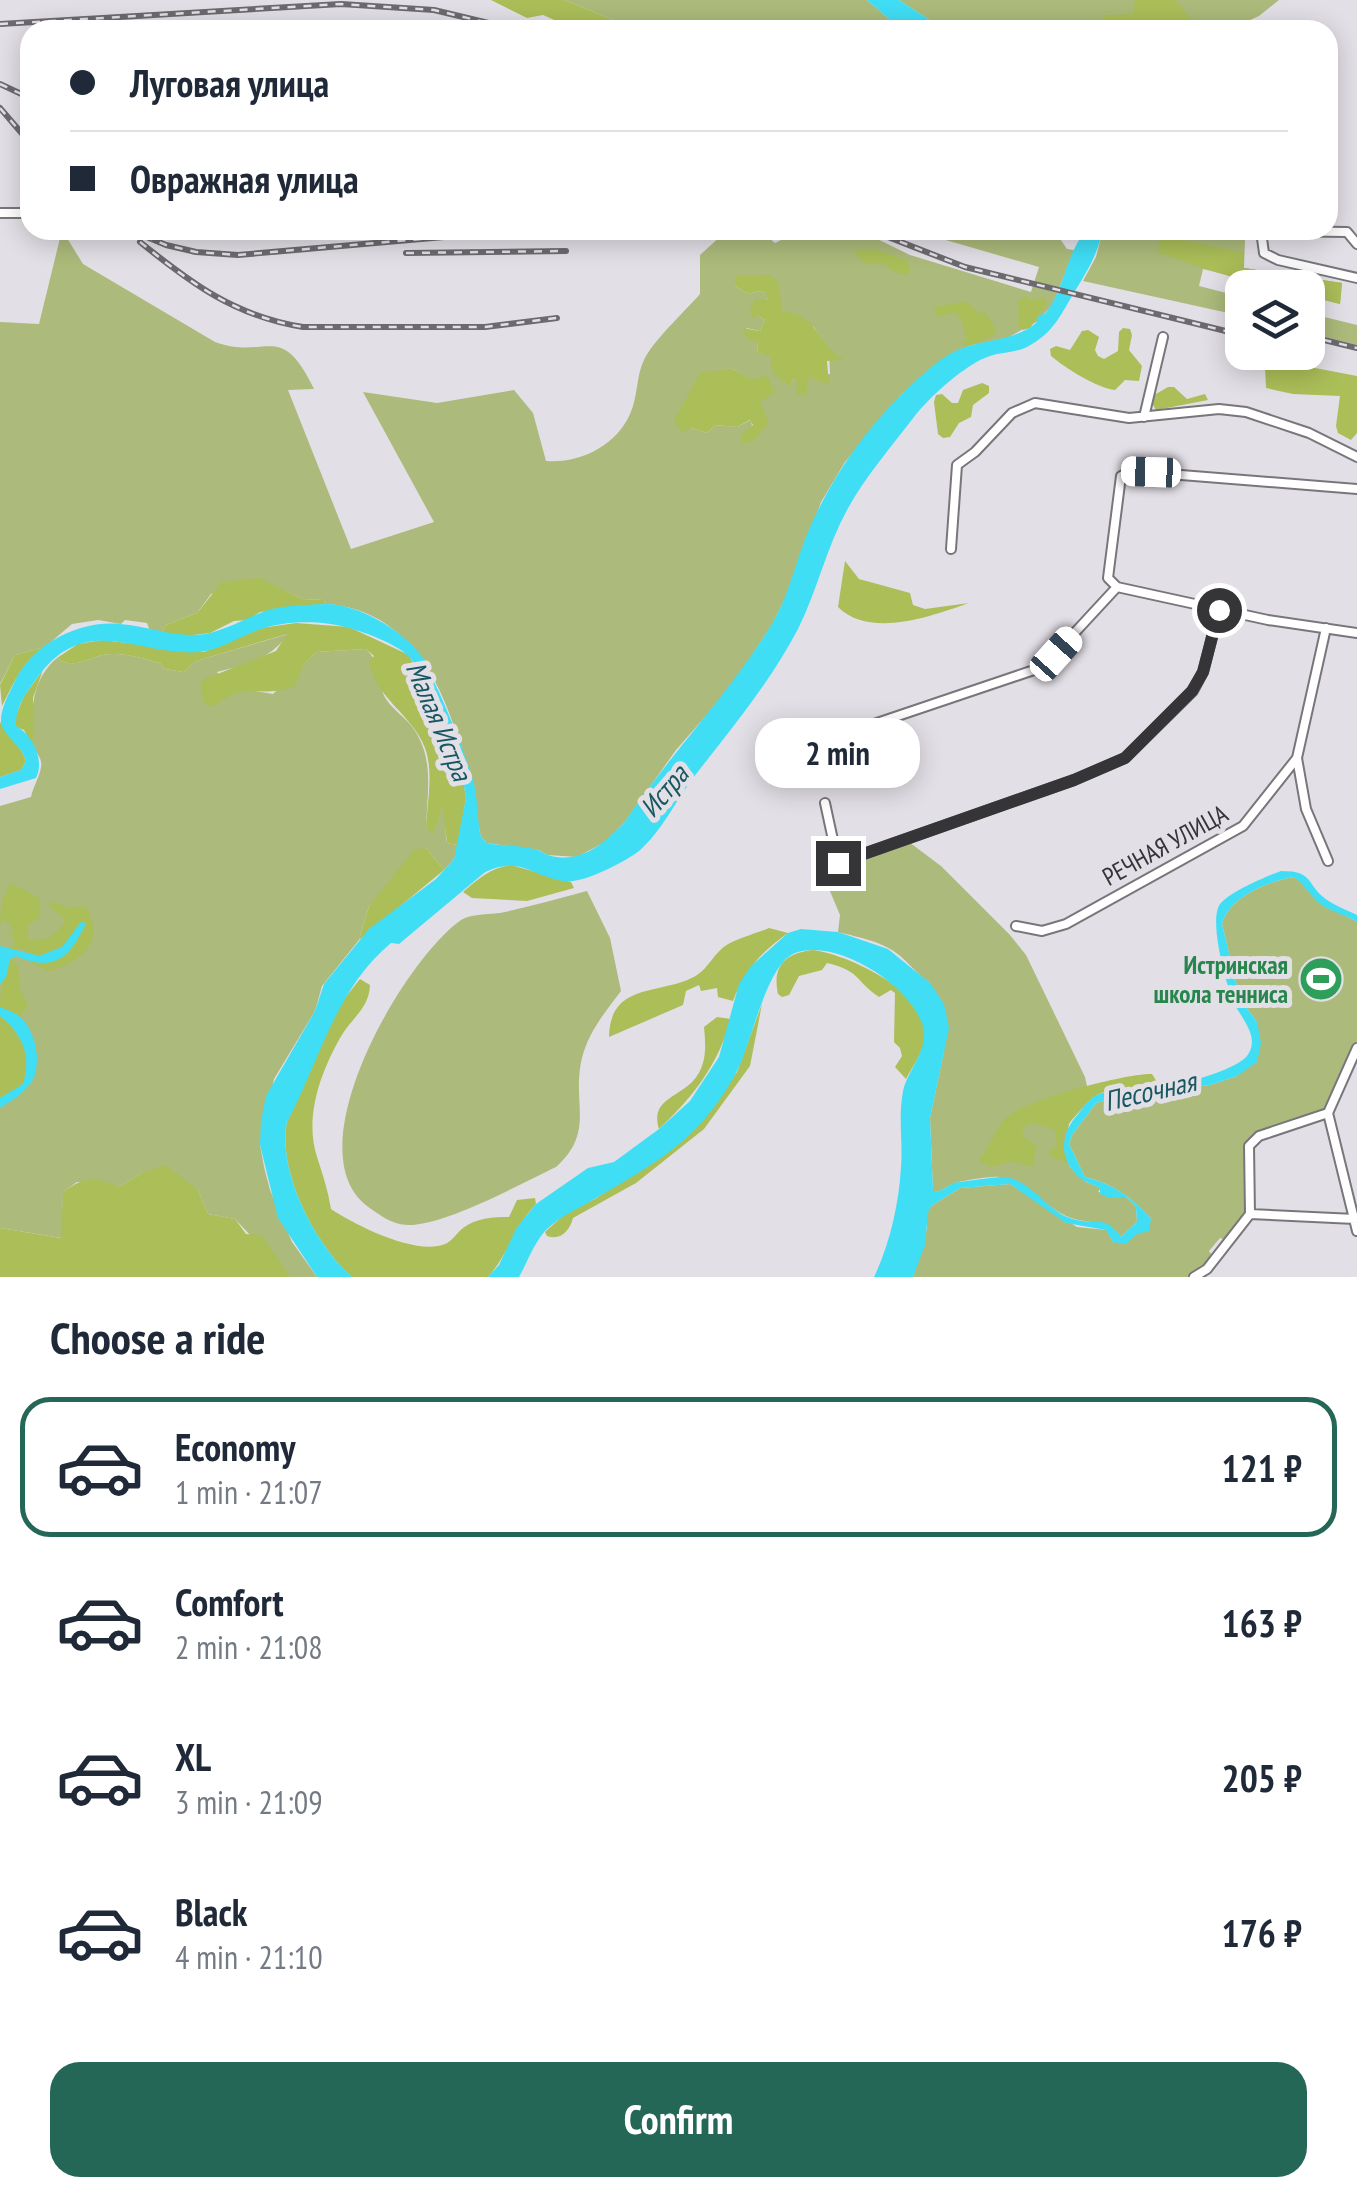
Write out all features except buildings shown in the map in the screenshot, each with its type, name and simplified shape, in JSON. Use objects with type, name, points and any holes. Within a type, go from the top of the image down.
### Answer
[{"type":"street","points":[[1262,240],[1264,253],[1278,260],[1357,278]]},
{"type":"street","points":[[1144,416],[1164,337]]},
{"type":"street","points":[[951,549],[956,464],[974,452],[1012,413],[1036,403],[1102,415],[1144,416],[1220,409],[1246,412],[1309,433],[1357,457]]},
{"type":"street","points":[[1357,488],[1131,471],[1121,476],[1108,578],[1117,587],[1219,610],[1357,633]]},
{"type":"street","points":[[862,728],[1034,670],[1056,654],[1117,587]]},
{"type":"street","points":[[825,803],[838,863],[1074,780],[1125,758],[1192,691],[1203,672],[1219,610]]},
{"type":"street","name":"РЕЧНАЯ УЛИЦА","points":[[1016,926],[1042,931],[1066,924],[1243,826],[1296,758],[1326,628]]},
{"type":"street","points":[[1296,758],[1306,809],[1328,861]]},
{"type":"street","points":[[1357,1048],[1328,1112],[1357,1231]]},
{"type":"street","points":[[1194,1277],[1210,1273],[1250,1214],[1249,1146],[1258,1136],[1328,1112]]},
{"type":"street","points":[[1250,1214],[1356,1219]]},
{"type":"green space","points":[[491,0],[565,0],[613,20],[554,20],[543,15],[527,18]]},
{"type":"green space","points":[[565,0],[867,0],[890,20],[613,20]]},
{"type":"green space","points":[[899,0],[1279,0],[1250,20],[930,20]]},
{"type":"green space","points":[[1135,0],[1176,0],[1191,20],[1101,20],[1105,15],[1133,14]]},
{"type":"green space","points":[[60,240],[68,240],[83,264],[215,342],[233,347],[282,348],[292,355],[314,389],[288,390],[351,549],[434,522],[363,392],[437,403],[514,390],[533,413],[546,461],[571,459],[595,451],[616,435],[630,414],[641,366],[648,353],[700,294],[700,255],[716,240],[775,243],[879,240],[910,255],[1031,292],[1039,267],[946,240],[1061,240],[1067,249],[1074,250],[1053,304],[1038,321],[1007,338],[968,346],[935,365],[901,395],[845,462],[821,502],[792,584],[773,623],[731,687],[676,750],[624,823],[605,842],[577,857],[487,843],[481,837],[465,764],[440,690],[420,658],[396,631],[365,613],[326,604],[324,600],[302,599],[260,579],[211,594],[197,613],[166,625],[162,633],[150,631],[147,623],[125,620],[121,624],[98,620],[72,624],[45,647],[15,655],[0,684],[0,322],[39,324]],"holes":[[[736,276],[770,276],[782,311],[814,327],[829,351],[830,374],[808,376],[799,383],[793,379],[790,386],[774,368],[770,354],[758,353],[757,342],[746,328],[760,331],[765,320],[758,316],[768,301],[767,293],[748,294],[735,286]],[[732,369],[751,379],[763,379],[754,440],[751,420],[737,427],[715,425],[707,433],[691,428]]]},
{"type":"green space","points":[[1100,240],[1245,240],[1244,268],[1257,270],[1225,270],[1225,274],[1203,269],[1199,286],[1225,293],[1225,312],[1083,281]]},
{"type":"green space","points":[[1160,240],[1184,240],[1244,253],[1244,268],[1257,270],[1225,270],[1225,274],[1158,252]]},
{"type":"green space","points":[[873,249],[906,260],[910,269],[907,275],[894,272],[884,263],[865,264],[855,253]]},
{"type":"green space","points":[[770,275],[778,282],[782,311],[804,318],[844,360],[827,361],[829,385],[808,377],[806,396],[796,393],[798,379],[793,379],[790,387],[773,373],[770,355],[758,353],[757,342],[747,338],[742,328],[760,331],[765,320],[752,317],[750,311],[755,299],[768,300],[766,293],[748,294],[735,286],[735,276]]},
{"type":"green space","points":[[1325,280],[1342,283],[1340,304],[1325,300]]},
{"type":"green space","points":[[1325,280],[1342,283],[1340,304],[1325,300]]},
{"type":"green space","points":[[1025,296],[1031,300],[1044,298],[1047,304],[1030,328],[1023,330],[1018,325],[1019,300]]},
{"type":"green space","points":[[969,303],[978,313],[985,312],[996,330],[993,336],[966,347],[962,344],[967,339],[961,319],[954,312],[934,314],[936,307]]},
{"type":"green space","points":[[1325,317],[1357,325],[1357,345],[1325,337]]},
{"type":"green space","points":[[1130,329],[1129,350],[1142,366],[1139,381],[1125,380],[1115,390],[1082,377],[1051,356],[1050,349],[1056,346],[1070,350],[1082,331],[1088,330],[1099,337],[1095,350],[1104,359],[1118,351],[1119,332]]},
{"type":"green space","points":[[732,369],[752,379],[767,376],[775,392],[760,402],[769,422],[754,440],[742,444],[742,434],[753,425],[750,420],[737,427],[715,425],[707,433],[691,428],[682,432],[674,421],[700,373]]},
{"type":"green space","points":[[1265,370],[1325,370],[1357,376],[1357,433],[1351,440],[1338,433],[1340,396],[1293,394],[1266,388]]},
{"type":"green space","points":[[982,383],[989,386],[989,393],[973,405],[971,417],[959,423],[950,437],[943,438],[938,434],[936,395],[958,403],[963,390]]},
{"type":"green space","points":[[1174,387],[1187,399],[1205,394],[1208,400],[1156,410],[1149,398]]},
{"type":"green space","points":[[845,561],[859,579],[910,593],[913,605],[925,609],[969,603],[902,622],[867,622],[851,617],[838,607]]},
{"type":"green space","points":[[260,578],[302,599],[324,600],[326,604],[260,612],[210,633],[162,633],[166,625],[197,613],[222,582]]},
{"type":"green space","points":[[296,623],[349,627],[409,655],[422,677],[447,748],[463,780],[466,798],[458,845],[447,843],[443,806],[433,834],[426,828],[430,778],[425,748],[412,725],[379,686],[369,662],[374,656],[366,649],[316,652],[303,665],[295,686],[236,694],[213,707],[205,704],[202,680],[276,651],[287,634],[196,661],[184,672],[123,654],[71,663],[57,658],[78,644],[102,640],[204,652],[261,628]]},
{"type":"green space","points":[[288,634],[266,655],[217,672],[232,693],[249,690],[273,694],[316,652],[366,649],[374,660],[386,699],[420,740],[428,776],[426,828],[433,833],[443,805],[447,843],[458,845],[454,859],[444,870],[426,848],[369,906],[359,940],[322,986],[315,1011],[274,1079],[260,1145],[264,1167],[292,1242],[317,1277],[290,1277],[235,1219],[208,1214],[198,1190],[142,1173],[119,1187],[77,1182],[63,1192],[62,1238],[0,1228],[0,806],[31,797],[39,774],[41,764],[32,721],[34,698],[42,676],[57,658],[77,663],[111,654],[142,658],[160,663],[165,669],[184,672],[196,661]]},
{"type":"green space","points":[[45,647],[25,666],[2,706],[0,685],[15,655]]},
{"type":"green space","points":[[43,670],[33,698],[34,749],[24,730],[16,727],[16,715]]},
{"type":"green space","points":[[0,722],[26,761],[21,770],[0,777]]},
{"type":"green space","points":[[909,842],[941,866],[1026,955],[1085,1077],[1090,1100],[1069,1123],[1066,1153],[1070,1167],[1086,1182],[1101,1188],[1098,1192],[1126,1197],[1136,1207],[1137,1222],[1121,1237],[1103,1224],[1066,1216],[1009,1179],[976,1179],[933,1191],[930,1118],[944,1051],[930,983],[886,947],[838,932],[840,915],[824,877]]},
{"type":"green space","points":[[426,848],[444,870],[359,940],[369,906],[414,850]]},
{"type":"green space","points":[[511,865],[571,882],[574,888],[527,901],[472,898],[463,892],[491,871]]},
{"type":"green space","points":[[1294,877],[1321,904],[1357,922],[1357,1044],[1325,1112],[1259,1134],[1247,1143],[1245,1215],[1226,1240],[1220,1238],[1209,1251],[1213,1257],[1188,1277],[913,1277],[927,1228],[927,1213],[931,1206],[960,1188],[1010,1184],[1077,1227],[1107,1230],[1113,1242],[1130,1237],[1151,1219],[1113,1187],[1085,1177],[1069,1144],[1072,1135],[1096,1103],[1210,1085],[1237,1076],[1257,1039],[1257,1022],[1240,999],[1222,924],[1241,898],[1273,882]]},
{"type":"green space","points":[[11,883],[40,899],[40,917],[27,926],[29,940],[51,936],[63,925],[65,919],[49,906],[49,901],[69,908],[85,906],[93,930],[87,949],[71,962],[48,971],[29,962],[47,963],[62,947],[39,956],[19,948],[11,951],[15,940],[9,931],[14,930],[5,919],[0,924],[2,903]]},
{"type":"green space","points":[[587,891],[610,938],[621,991],[598,1023],[582,1058],[579,1129],[568,1154],[556,1167],[442,1218],[408,1225],[381,1216],[367,1206],[347,1179],[342,1143],[349,1101],[387,1013],[438,941],[461,920]]},
{"type":"green space","points":[[769,928],[788,933],[755,962],[733,1001],[718,997],[717,988],[701,991],[699,985],[686,991],[683,1005],[609,1037],[612,1019],[629,998],[697,975],[725,946]]},
{"type":"green space","points":[[813,950],[847,960],[887,980],[917,1009],[924,1026],[924,1044],[906,1079],[895,1067],[902,1056],[894,1042],[895,993],[891,990],[879,997],[852,973],[827,963],[822,970],[799,976],[789,995],[778,994],[777,976],[783,963],[795,954]]},
{"type":"green space","points":[[10,959],[18,965],[20,989],[28,1006],[20,1016],[0,1007]]},
{"type":"green space","points":[[360,979],[370,985],[367,1000],[333,1051],[316,1095],[312,1126],[331,1209],[386,1237],[433,1247],[447,1243],[473,1222],[509,1217],[517,1200],[535,1198],[536,1204],[488,1277],[352,1277],[325,1246],[302,1206],[288,1162],[287,1122],[337,1008]]},
{"type":"green space","points":[[762,1004],[750,1066],[704,1129],[636,1183],[573,1218],[564,1233],[547,1236],[545,1232],[567,1212],[595,1199],[685,1137],[737,1072]]},
{"type":"green space","points":[[0,1016],[19,1038],[26,1064],[23,1085],[0,1098]]},
{"type":"green space","points":[[717,1017],[731,1019],[719,1051],[693,1092],[659,1129],[657,1119],[662,1106],[687,1087],[701,1069],[704,1027]]},
{"type":"green space","points":[[1152,1074],[1157,1082],[1150,1086],[1104,1092],[1084,1105],[1063,1140],[1068,1163],[1049,1156],[1049,1150],[1057,1147],[1055,1130],[1034,1123],[1022,1128],[1024,1137],[1037,1146],[1032,1167],[1012,1161],[990,1167],[979,1160],[1004,1120],[1030,1105],[1120,1078]]},
{"type":"green space","points":[[165,1165],[198,1190],[208,1214],[235,1219],[246,1234],[262,1235],[290,1277],[0,1277],[0,1228],[61,1238],[63,1192],[90,1180],[119,1187]]},
{"type":"water","points":[[867,0],[899,0],[930,20],[890,20]]},
{"type":"water","points":[[1079,240],[1100,240],[1088,269],[1050,329],[1027,347],[981,360],[949,382],[920,409],[870,474],[840,524],[805,614],[775,669],[647,843],[624,861],[580,880],[563,881],[516,866],[484,873],[399,944],[391,943],[356,982],[342,1003],[287,1122],[288,1162],[302,1206],[325,1246],[352,1277],[317,1277],[278,1218],[260,1145],[261,1121],[266,1096],[315,1011],[324,984],[369,929],[436,879],[454,859],[466,798],[463,780],[447,748],[423,677],[410,658],[391,644],[356,630],[315,622],[269,627],[200,652],[114,641],[74,646],[37,678],[17,713],[16,726],[36,749],[36,778],[0,789],[0,777],[21,770],[26,761],[1,724],[5,703],[22,669],[44,647],[88,626],[120,624],[198,635],[282,607],[326,604],[352,609],[393,629],[425,662],[470,772],[481,837],[487,843],[528,848],[548,855],[581,855],[624,823],[753,653],[781,606],[823,500],[874,424],[945,357],[960,349],[1020,333],[1037,322],[1057,295]]},
{"type":"water","name":"Песочная","points":[[1281,871],[1305,876],[1327,900],[1357,915],[1357,922],[1320,904],[1294,877],[1251,892],[1226,914],[1222,924],[1240,999],[1257,1022],[1261,1043],[1257,1062],[1237,1076],[1210,1085],[1096,1103],[1072,1135],[1069,1144],[1085,1177],[1121,1192],[1151,1219],[1149,1231],[1137,1234],[1126,1244],[1113,1242],[1106,1230],[1066,1223],[1010,1184],[960,1188],[931,1206],[925,1245],[913,1277],[874,1277],[896,1209],[903,1091],[921,1051],[923,1027],[905,996],[871,969],[831,952],[812,950],[795,953],[776,973],[736,1073],[700,1124],[658,1160],[545,1231],[519,1277],[488,1277],[499,1265],[517,1227],[536,1204],[588,1168],[614,1162],[690,1101],[719,1057],[739,984],[751,966],[788,933],[801,929],[838,932],[888,949],[930,983],[944,1004],[949,1028],[930,1118],[933,1191],[957,1182],[1010,1178],[1067,1217],[1104,1223],[1121,1237],[1137,1222],[1136,1207],[1126,1197],[1100,1194],[1100,1188],[1082,1180],[1072,1170],[1064,1144],[1069,1128],[1098,1094],[1140,1091],[1163,1081],[1192,1080],[1224,1070],[1247,1056],[1251,1037],[1224,971],[1217,939],[1217,912],[1232,894]]},
{"type":"water","points":[[81,922],[86,923],[80,935],[60,959],[41,963],[16,956],[10,959],[0,984],[0,946],[39,956],[62,947]]},
{"type":"water","points":[[0,1007],[27,1025],[37,1058],[29,1085],[0,1108],[0,1098],[23,1084],[26,1064],[23,1046],[0,1016]]},
{"type":"railway","points":[[68,20],[341,4],[434,10],[476,20]]},
{"type":"railway","points":[[0,24],[20,23]]},
{"type":"railway","points":[[0,84],[20,93]]},
{"type":"railway","points":[[0,108],[20,131]]},
{"type":"railway","points":[[154,240],[196,252],[238,255],[410,240]]},
{"type":"railway","points":[[896,240],[965,267],[1225,331]]},
{"type":"railway","points":[[140,242],[235,306],[303,327],[485,327],[557,318]]},
{"type":"railway","points":[[406,253],[566,251]]},
{"type":"railway","points":[[1325,340],[1357,348]]},
{"type":"place","name":"Истринская школа тенниса","points":[[1321,979]]},
{"type":"route","points":[[838,863],[1074,780],[1125,758],[1192,691],[1203,672],[1219,610]]},
{"type":"water label","name":"Малая Истра","points":[[439,721]]},
{"type":"water label","name":"Истра","points":[[664,791]]}]
